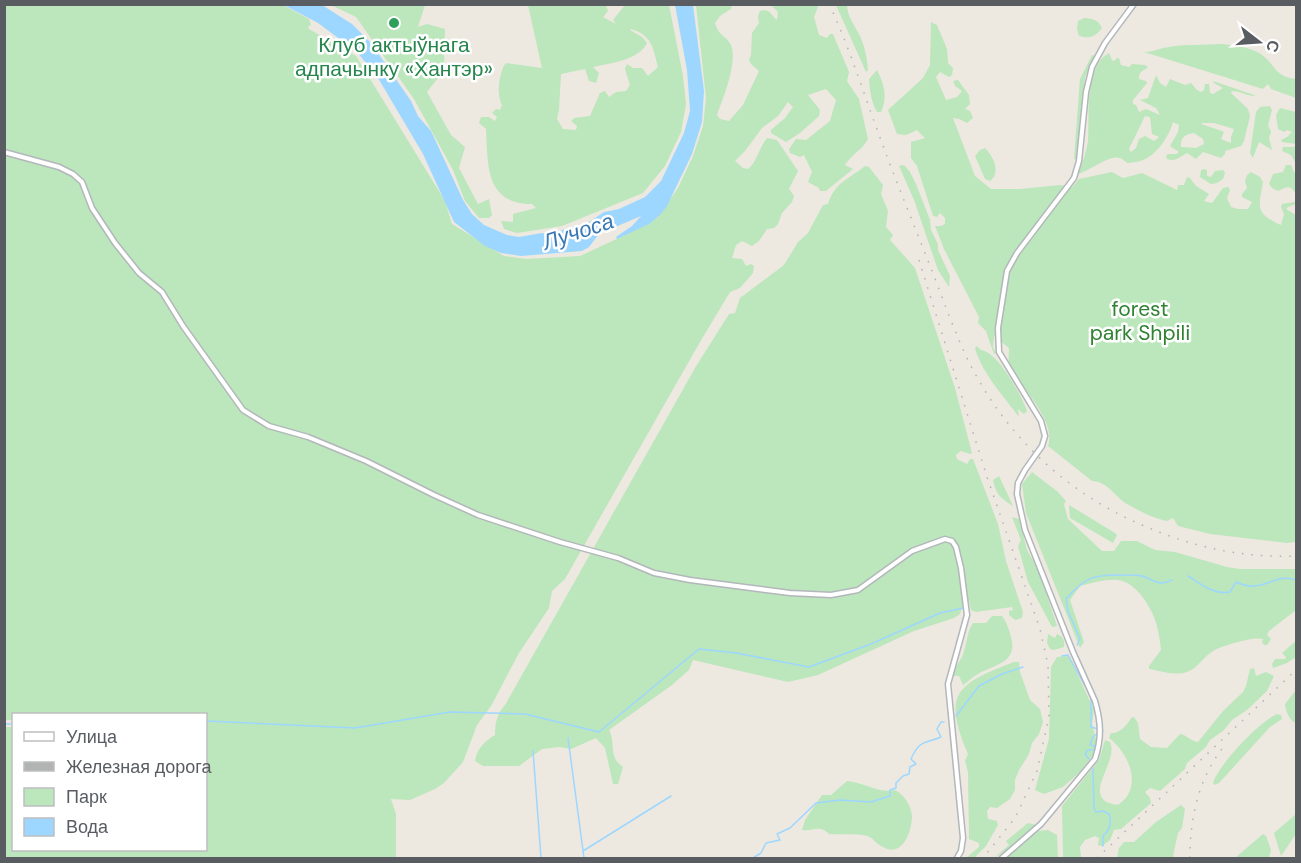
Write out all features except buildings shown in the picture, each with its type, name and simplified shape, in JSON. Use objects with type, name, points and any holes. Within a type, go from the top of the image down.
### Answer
[{"type":"street","points":[[1002,858],[1041,824],[1095,759],[1100,746],[1101,733],[1100,717],[1095,701],[1031,548],[1020,509],[1017,494],[1018,483],[1024,470],[1042,446],[1045,436],[1041,422],[999,352],[998,328],[1003,292],[1007,271],[1017,253],[1074,178],[1079,160],[1086,92],[1092,67],[1105,43],[1134,4]]},
{"type":"street","points":[[4,152],[59,167],[82,182],[92,208],[115,243],[139,273],[162,292],[183,326],[243,410],[252,417],[269,426],[308,437],[366,461],[478,515],[618,558],[654,573],[790,594],[831,595],[858,590],[885,568],[912,551],[945,538],[952,541],[956,547],[961,568],[967,615],[948,684],[963,838],[957,858]]},
{"type":"green space","points":[[5,5],[283,5],[309,19],[311,25],[309,29],[356,56],[445,201],[452,224],[504,256],[526,259],[580,256],[623,236],[658,217],[678,188],[693,156],[703,126],[706,98],[696,5],[732,5],[731,9],[720,16],[715,23],[718,31],[731,45],[733,52],[729,80],[717,115],[720,119],[729,121],[743,105],[759,71],[749,60],[752,33],[759,23],[760,11],[768,11],[777,20],[778,12],[771,5],[817,5],[814,17],[819,35],[827,38],[833,34],[849,72],[847,81],[859,99],[868,139],[845,165],[853,169],[826,191],[820,191],[808,182],[812,172],[804,155],[800,157],[790,153],[789,149],[796,139],[806,140],[830,121],[836,100],[826,89],[808,95],[820,110],[819,116],[800,133],[786,142],[771,133],[771,130],[785,118],[793,107],[788,102],[778,116],[762,128],[735,161],[748,169],[754,163],[767,138],[777,140],[798,171],[789,189],[794,196],[792,202],[782,213],[778,224],[774,228],[767,229],[759,241],[752,246],[742,241],[736,245],[732,258],[742,259],[746,266],[751,264],[754,266],[753,273],[740,288],[730,292],[565,579],[552,591],[549,608],[519,653],[491,706],[477,725],[463,762],[444,783],[435,789],[410,800],[391,799],[396,814],[396,858],[5,858],[4,727],[12,727],[12,851],[207,851],[207,713],[12,713],[12,720],[5,720]]},
{"type":"green space","points":[[331,5],[425,5],[418,27],[427,24],[445,29],[444,70],[427,92],[451,135],[465,147],[459,168],[478,204],[489,199],[492,215],[489,218],[479,218],[465,201],[453,170],[414,99],[356,17]]},
{"type":"green space","points":[[528,5],[606,5],[608,11],[603,17],[616,24],[613,20],[625,5],[669,5],[686,104],[681,132],[665,166],[643,193],[562,226],[517,233],[504,229],[501,221],[513,222],[513,214],[536,208],[532,204],[517,202],[505,197],[497,190],[489,169],[486,129],[479,123],[481,117],[489,117],[495,121],[497,117],[492,113],[496,109],[500,110],[502,105],[499,85],[504,65],[507,63],[542,68]],"holes":[[[630,30],[638,32],[650,43],[658,67],[648,76],[642,68],[633,68],[627,64],[625,69],[630,85],[626,91],[616,92],[609,97],[605,91],[600,93],[590,116],[574,118],[571,121],[577,126],[576,130],[563,129],[557,119],[561,74],[585,69],[589,81],[596,83],[599,73],[593,67],[624,60],[643,49],[647,43]]]},
{"type":"green space","points":[[836,5],[847,5],[864,48],[868,70],[866,72]]},
{"type":"green space","points":[[1084,18],[1095,20],[1102,28],[1092,36],[1079,36],[1078,21]]},
{"type":"green space","name":"forest park Shpili","points":[[931,22],[937,25],[947,49],[948,63],[953,68],[952,75],[949,77],[940,72],[936,77],[946,100],[957,97],[962,91],[955,86],[953,81],[958,80],[969,95],[970,104],[965,109],[970,111],[973,118],[967,123],[953,118],[975,176],[991,189],[1060,185],[1072,187],[1079,179],[1112,172],[1123,178],[1142,173],[1177,190],[1178,185],[1184,185],[1187,177],[1190,178],[1196,186],[1209,194],[1204,201],[1212,203],[1223,188],[1228,187],[1230,190],[1227,198],[1231,207],[1248,209],[1252,202],[1242,197],[1242,194],[1247,188],[1245,181],[1247,175],[1251,172],[1260,177],[1263,182],[1260,203],[1262,213],[1281,225],[1284,214],[1282,204],[1295,202],[1296,199],[1296,204],[1286,209],[1296,215],[1296,542],[1287,543],[1210,534],[1178,526],[1173,518],[1167,521],[1151,516],[1122,501],[1102,483],[1092,481],[1048,446],[1047,425],[1009,362],[1009,348],[994,336],[993,347],[996,353],[994,354],[986,331],[978,323],[979,317],[944,249],[935,226],[945,224],[945,218],[940,213],[937,217],[933,216],[917,166],[911,158],[911,142],[925,138],[917,130],[906,135],[897,134],[888,110],[923,78],[930,65]]},
{"type":"green space","points":[[1222,44],[1255,51],[1278,72],[1288,78],[1296,79],[1296,98],[1271,89],[1268,84],[1263,89],[1144,52],[1177,46]]},
{"type":"green space","points":[[1109,53],[1114,61],[1119,58],[1121,65],[1129,67],[1132,64],[1148,67],[1139,76],[1139,79],[1147,83],[1133,100],[1139,112],[1146,109],[1160,115],[1156,108],[1140,100],[1148,98],[1156,75],[1160,83],[1166,87],[1170,79],[1185,85],[1191,83],[1201,92],[1205,84],[1209,84],[1210,93],[1213,94],[1223,88],[1213,81],[1254,95],[1235,91],[1231,93],[1248,109],[1250,116],[1244,141],[1241,146],[1225,151],[1221,158],[1203,152],[1196,159],[1187,153],[1170,160],[1166,156],[1168,154],[1179,152],[1170,146],[1178,132],[1179,125],[1173,122],[1162,144],[1148,157],[1128,163],[1120,158],[1111,158],[1078,174],[1088,142],[1091,81],[1101,60]],"holes":[[[1145,116],[1150,117],[1152,134],[1159,137],[1154,141],[1145,136],[1139,139],[1136,148],[1131,152],[1129,149]],[[1202,123],[1214,123],[1234,129],[1231,143],[1221,139],[1224,132]],[[1194,133],[1203,139],[1204,144],[1196,148],[1181,147],[1182,139]]]},
{"type":"green space","points":[[1092,55],[1095,56],[1085,77],[1077,160],[1074,159],[1080,79]]},
{"type":"green space","points":[[877,70],[884,91],[881,112],[877,112],[875,108],[869,83],[869,79]]},
{"type":"green space","points":[[1270,106],[1272,110],[1268,125],[1271,132],[1269,138],[1272,150],[1259,142],[1253,158],[1250,153],[1256,112],[1260,107]]},
{"type":"green space","points":[[1280,108],[1296,112],[1296,144],[1281,140],[1292,132],[1278,129],[1276,115]]},
{"type":"green space","points":[[1296,144],[1296,164],[1291,155],[1282,151],[1283,147],[1294,147]]},
{"type":"green space","points":[[985,148],[996,169],[990,181],[985,179],[975,156]]},
{"type":"green space","points":[[904,165],[916,184],[930,220],[938,250],[950,276],[949,287],[938,270],[914,200],[899,166]]},
{"type":"green space","points":[[1286,165],[1291,165],[1296,173],[1296,194],[1290,188],[1278,191],[1269,184],[1273,174],[1283,172]]},
{"type":"green space","points":[[865,166],[869,167],[883,185],[881,194],[888,211],[886,227],[893,235],[890,240],[915,268],[955,388],[972,453],[961,451],[956,455],[957,459],[967,464],[970,459],[973,459],[998,524],[1006,561],[1023,612],[1022,618],[1015,620],[1009,615],[1009,611],[1013,610],[1012,607],[976,612],[971,610],[969,600],[964,600],[960,614],[954,618],[914,631],[818,675],[788,682],[693,660],[689,670],[672,685],[609,730],[615,759],[623,767],[618,784],[613,784],[605,748],[596,738],[571,749],[560,747],[542,749],[519,766],[483,766],[475,761],[482,745],[495,735],[500,712],[695,368],[729,314],[735,313],[740,298],[784,265],[798,242],[808,233],[823,205],[828,204],[834,191]]},
{"type":"green space","points":[[1201,170],[1207,170],[1207,176],[1211,177],[1215,171],[1223,170],[1225,173],[1223,179],[1211,184],[1200,177]]},
{"type":"green space","points":[[977,346],[1002,366],[1020,395],[1027,411],[1024,414],[1018,409],[1019,417],[994,384],[983,367],[975,348]]},
{"type":"green space","points":[[1032,472],[1066,501],[1064,504],[1068,519],[1102,551],[1114,551],[1121,541],[1137,541],[1155,550],[1175,552],[1227,567],[1296,569],[1296,610],[1269,631],[1267,635],[1271,639],[1267,645],[1262,643],[1263,639],[1259,638],[1238,642],[1213,651],[1187,672],[1168,673],[1149,669],[1161,650],[1155,620],[1148,605],[1138,591],[1125,582],[1104,581],[1080,586],[1070,600],[1084,642],[1080,648],[1026,513],[1022,484]]},
{"type":"green space","points":[[999,476],[1013,506],[997,493],[993,480]]},
{"type":"green space","points":[[1069,505],[1115,533],[1117,535],[1113,543],[1070,518]]},
{"type":"green space","points":[[1012,517],[1019,519],[1027,550],[1039,571],[1057,626],[1052,627],[1028,582],[1018,546],[1021,540]]},
{"type":"green space","points":[[992,616],[1002,616],[1005,621],[1011,637],[1011,652],[1004,662],[976,675],[963,685],[959,676],[952,676],[964,653],[971,627],[973,623],[986,623]]},
{"type":"green space","points":[[1048,634],[1055,638],[1057,634],[1061,636],[1064,647],[1050,649],[1047,643]]},
{"type":"green space","points":[[1296,641],[1296,657],[1273,668],[1272,664],[1275,659],[1285,659],[1282,653]]},
{"type":"green space","points":[[1069,656],[1094,710],[1092,724],[1097,750],[1080,772],[1063,787],[1044,794],[1035,790],[1049,739],[1051,667],[1057,657]]},
{"type":"green space","points":[[1019,662],[1020,672],[1030,700],[1040,709],[1043,722],[1019,770],[1015,780],[1015,790],[1010,799],[997,808],[990,807],[987,811],[988,819],[997,821],[998,825],[986,846],[974,858],[966,858],[979,847],[979,843],[969,839],[968,772],[965,761],[968,754],[960,734],[956,704],[967,685],[979,677]]},
{"type":"green space","points":[[1254,668],[1256,676],[1266,672],[1274,676],[1267,691],[1210,740],[1206,747],[1187,763],[1185,769],[1160,791],[1150,788],[1145,792],[1151,803],[1121,829],[1114,830],[1110,840],[1102,846],[1098,845],[1099,838],[1095,836],[1085,840],[1080,847],[1081,858],[1063,858],[1062,806],[1099,760],[1105,740],[1110,742],[1112,750],[1102,779],[1101,796],[1106,802],[1118,805],[1126,798],[1130,789],[1131,771],[1122,752],[1109,738],[1111,733],[1121,730],[1134,717],[1138,723],[1140,739],[1151,747],[1167,748],[1180,734],[1198,742],[1223,711],[1243,692],[1250,669]]},
{"type":"green space","points":[[1296,690],[1296,723],[1288,715],[1285,704]]},
{"type":"green space","points":[[1277,714],[1281,715],[1282,719],[1270,727],[1215,785],[1213,783],[1217,775],[1231,755],[1260,725]]},
{"type":"green space","points":[[847,781],[877,789],[895,790],[904,798],[909,805],[912,817],[907,838],[903,844],[892,850],[867,836],[829,834],[822,829],[802,830],[805,820],[822,795],[831,795]]},
{"type":"green space","points":[[1181,805],[1185,809],[1173,856],[1175,858],[1117,858],[1119,848],[1124,842],[1134,842],[1156,822]]},
{"type":"green space","points":[[1296,814],[1296,834],[1281,856],[1274,833]]},
{"type":"green space","points":[[1028,823],[1036,825],[1015,845],[994,858],[1009,845],[1006,841]]},
{"type":"green space","points":[[1048,830],[1057,835],[1058,858],[1006,858],[1038,831]]},
{"type":"green space","points":[[1263,834],[1271,850],[1269,858],[1235,858]]},
{"type":"water","name":"Лучоса","points":[[284,5],[322,5],[352,24],[371,43],[411,101],[418,116],[431,131],[463,200],[472,214],[484,225],[507,235],[519,237],[542,233],[551,235],[567,228],[583,226],[604,212],[619,209],[645,197],[661,181],[684,133],[690,111],[687,70],[675,5],[693,5],[704,91],[702,122],[692,154],[667,206],[649,224],[617,239],[616,237],[632,226],[641,216],[613,228],[602,230],[589,247],[582,251],[521,256],[501,253],[485,246],[454,222],[423,154],[378,78],[357,52],[318,23]]},
{"type":"waterway","points":[[1077,645],[1080,639],[1068,611],[1066,599],[1085,581],[1098,576],[1113,575],[1142,576],[1159,583],[1172,580]]},
{"type":"waterway","points":[[1188,576],[1208,588],[1224,593],[1230,592],[1236,582],[1254,586],[1281,579],[1296,580]]},
{"type":"waterway","points":[[207,721],[355,728],[450,712],[525,714],[599,732],[699,649],[736,653],[809,667],[871,644],[940,613],[963,608]]},
{"type":"waterway","points":[[1062,656],[1068,655],[1091,697],[1091,727],[1098,729]]},
{"type":"waterway","points":[[956,716],[979,686],[1002,674],[1023,667]]},
{"type":"waterway","points":[[753,858],[761,853],[766,843],[780,840],[777,834],[790,828],[816,803],[840,800],[871,802],[890,796],[890,790],[896,788],[896,783],[909,774],[910,767],[916,764],[911,759],[917,748],[923,743],[941,737],[937,729],[941,722],[944,722]]},
{"type":"waterway","points":[[4,724],[12,724]]},
{"type":"waterway","points":[[1089,759],[1085,754],[1088,750],[1095,750],[1095,746],[1090,745],[1093,737],[1098,733]]},
{"type":"waterway","points":[[568,738],[584,858]]},
{"type":"waterway","points":[[533,751],[541,858]]},
{"type":"waterway","points":[[1093,769],[1094,808],[1096,812],[1103,811],[1109,814],[1110,820],[1109,829],[1103,836],[1103,846]]},
{"type":"waterway","points":[[583,851],[671,796]]},
{"type":"railway","points":[[829,4],[961,344],[987,394],[1023,441],[1066,480],[1090,497],[1142,525],[1218,550],[1256,555],[1296,556]]},
{"type":"railway","points":[[919,260],[987,477],[1040,629],[1048,665],[1049,717],[1037,771],[1015,818],[983,858]]},
{"type":"railway","points":[[1097,858],[1296,670]]},
{"type":"railway","points":[[1190,858],[1197,799],[1208,771],[1225,745]]},
{"type":"place","name":"Клуб актыўнага адпачынку «Хантэр»","points":[[394,23]]}]
